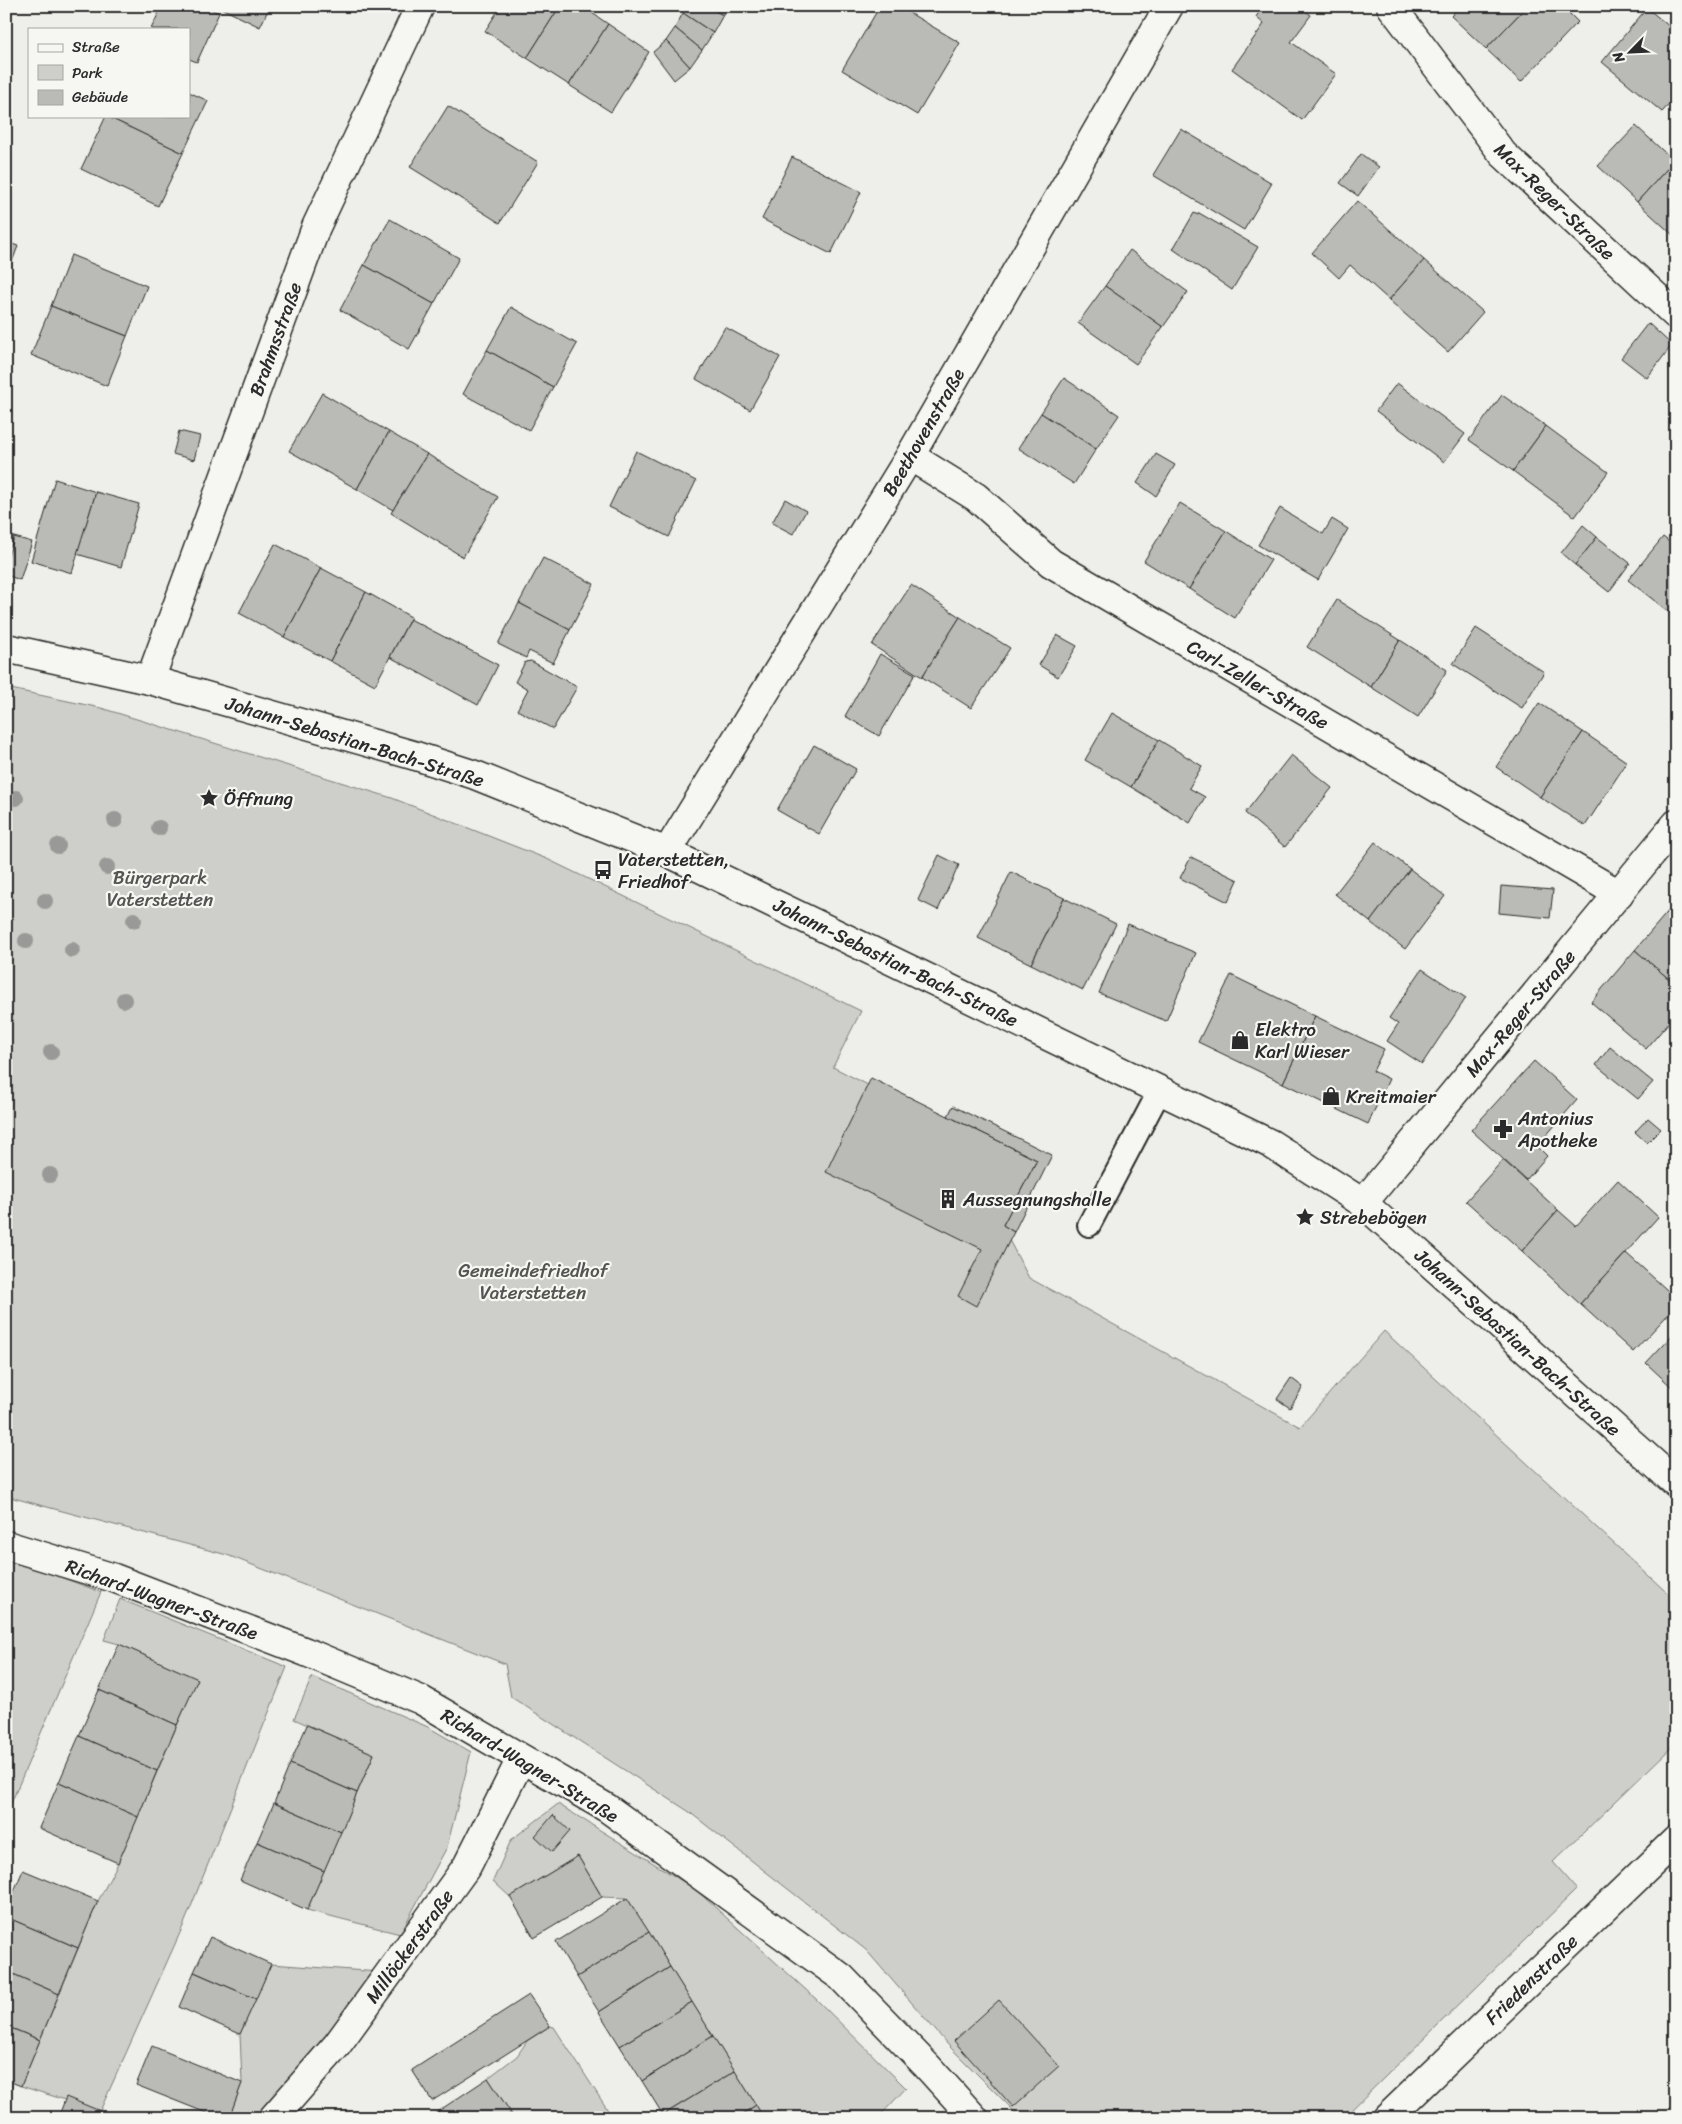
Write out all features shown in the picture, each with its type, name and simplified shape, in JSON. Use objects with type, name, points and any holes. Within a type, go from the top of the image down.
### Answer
[{"type":"street","name":"Brahmsstraße","points":[[150,680],[316,227],[420,6]]},
{"type":"street","name":"Beethovenstraße","points":[[667,852],[910,456],[1169,6]]},
{"type":"street","name":"Max-Reger-Straße","points":[[1391,6],[1502,154],[1676,315]]},
{"type":"street","name":"Carl-Zeller-Straße","points":[[910,456],[976,497],[1051,563],[1619,894]]},
{"type":"street","name":"Johann-Sebastian-Bach-Straße","points":[[6,648],[150,680],[416,756],[475,775],[667,852],[1271,1144],[1363,1203],[1676,1483]]},
{"type":"street","name":"Max-Reger-Straße","points":[[1363,1203],[1676,824]]},
{"type":"street","name":"Richard-Wagner-Straße","points":[[6,1545],[114,1578],[421,1700],[607,1808],[840,1977],[927,2066],[974,2118]]},
{"type":"street","name":"Millöckerstraße","points":[[273,2118],[337,2045],[467,1866],[521,1759]]},
{"type":"street","name":"Friedenstraße","points":[[1387,2118],[1676,1840]]},
{"type":"lane","points":[[1089,1225],[1160,1090]]},
{"type":"green space","name":"Gemeindefriedhof Vaterstetten","points":[[6,688],[101,708],[392,798],[547,859],[861,1011],[833,1067],[868,1085],[1009,1240],[1029,1278],[1300,1427],[1384,1331],[1676,1601],[1676,1743],[1553,1862],[1577,1889],[1343,2118],[1021,2118],[949,2046],[866,1950],[688,1811],[511,1697],[505,1664],[227,1555],[6,1496]]},
{"type":"green space","points":[[6,1557],[101,1592],[6,1815]]},
{"type":"green space","points":[[120,1599],[287,1667],[184,1924],[100,2111],[21,2086],[98,1901],[118,1863],[197,1679],[119,1644],[104,1640]]},
{"type":"green space","points":[[312,1677],[428,1727],[471,1752],[447,1847],[400,1934],[307,1910],[374,1754],[294,1719]]},
{"type":"green space","points":[[558,1804],[695,1889],[816,1999],[906,2088],[878,2118],[764,2118],[627,1898],[602,1897],[578,1856],[510,1897],[493,1881],[511,1840]]},
{"type":"green space","points":[[271,1964],[379,1972],[262,2118],[229,2118],[242,2083],[240,2034]]},
{"type":"green space","points":[[550,2026],[554,2027],[613,2118],[514,2118],[488,2078],[517,2056],[527,2041]]},
{"type":"building","points":[[162,6],[205,6],[219,13],[197,62],[190,59],[190,28],[151,28]]},
{"type":"building","points":[[217,6],[270,6],[260,27]]},
{"type":"building","points":[[501,6],[560,6],[527,58],[485,31]]},
{"type":"building","points":[[560,6],[582,6],[608,24],[569,85],[527,58]]},
{"type":"building","points":[[687,6],[706,6],[723,15],[713,33],[683,13]]},
{"type":"building","points":[[706,6],[726,6],[723,15]]},
{"type":"building","points":[[880,6],[898,6],[960,43],[917,115],[842,70]]},
{"type":"building","points":[[1263,6],[1299,6],[1311,15],[1291,42],[1336,74],[1302,120],[1232,69],[1264,24],[1256,17]]},
{"type":"building","points":[[1460,6],[1527,6],[1486,49],[1451,16]]},
{"type":"building","points":[[1527,6],[1562,6],[1578,22],[1521,82],[1486,49]]},
{"type":"building","points":[[1647,8],[1676,32],[1676,97],[1662,112],[1602,62]]},
{"type":"building","points":[[683,13],[713,33],[702,50],[675,28]]},
{"type":"building","points":[[608,24],[649,52],[611,112],[569,85]]},
{"type":"building","points":[[675,28],[702,50],[690,67],[666,41]]},
{"type":"building","points":[[666,41],[690,67],[674,80],[653,52]]},
{"type":"building","points":[[190,92],[208,101],[183,153],[110,118],[190,118]]},
{"type":"building","points":[[448,106],[538,162],[500,223],[410,167]]},
{"type":"building","points":[[105,118],[110,118],[183,153],[158,206],[81,169]]},
{"type":"building","points":[[1636,126],[1674,161],[1637,202],[1598,166]]},
{"type":"building","points":[[1181,129],[1272,183],[1244,230],[1153,175]]},
{"type":"building","points":[[1361,154],[1379,167],[1358,196],[1340,183]]},
{"type":"building","points":[[792,157],[861,192],[831,254],[762,219]]},
{"type":"building","points":[[1674,161],[1676,163],[1675,237],[1637,202]]},
{"type":"building","points":[[1357,201],[1424,260],[1389,300],[1350,265],[1339,278],[1312,253]]},
{"type":"building","points":[[1194,213],[1198,215],[1199,213],[1258,247],[1232,290],[1173,249]]},
{"type":"building","points":[[390,219],[459,258],[434,304],[364,265]]},
{"type":"building","points":[[6,242],[18,246],[7,275],[6,274]]},
{"type":"building","points":[[1130,250],[1188,292],[1163,327],[1105,286]]},
{"type":"building","points":[[71,255],[147,286],[127,336],[51,306]]},
{"type":"building","points":[[1424,260],[1483,312],[1448,352],[1389,300]]},
{"type":"building","points":[[364,265],[434,304],[409,349],[340,310]]},
{"type":"building","points":[[1105,286],[1163,327],[1136,364],[1078,323]]},
{"type":"building","points":[[51,306],[127,336],[107,386],[31,355]]},
{"type":"building","points":[[511,307],[577,344],[553,387],[487,350]]},
{"type":"building","points":[[1648,323],[1672,345],[1647,378],[1621,358]]},
{"type":"building","points":[[725,327],[780,357],[750,410],[696,379]]},
{"type":"building","points":[[487,350],[553,387],[529,430],[463,394]]},
{"type":"building","points":[[1064,378],[1119,415],[1096,449],[1041,413]]},
{"type":"building","points":[[1397,383],[1465,434],[1444,462],[1376,411]]},
{"type":"building","points":[[322,393],[389,432],[357,489],[289,451]]},
{"type":"building","points":[[1502,395],[1546,426],[1513,471],[1469,440]]},
{"type":"building","points":[[1041,413],[1096,449],[1074,484],[1018,448]]},
{"type":"building","points":[[1546,426],[1608,472],[1575,517],[1513,471]]},
{"type":"building","points":[[179,431],[200,436],[194,460],[173,454]]},
{"type":"building","points":[[389,432],[427,454],[393,510],[357,489]]},
{"type":"building","points":[[636,451],[696,481],[669,537],[609,507]]},
{"type":"building","points":[[427,454],[498,497],[463,557],[391,513]]},
{"type":"building","points":[[1156,454],[1175,465],[1156,496],[1137,483]]},
{"type":"building","points":[[55,479],[96,492],[72,573],[31,561]]},
{"type":"building","points":[[96,492],[139,504],[121,567],[77,554]]},
{"type":"building","points":[[785,499],[806,511],[793,534],[772,523]]},
{"type":"building","points":[[1180,503],[1226,531],[1189,589],[1144,561]]},
{"type":"building","points":[[1280,508],[1323,534],[1332,519],[1348,529],[1318,580],[1258,545]]},
{"type":"building","points":[[1583,525],[1597,537],[1575,565],[1561,553]]},
{"type":"building","points":[[1226,531],[1271,560],[1235,618],[1189,589]]},
{"type":"building","points":[[6,535],[14,537],[6,563]]},
{"type":"building","points":[[14,537],[32,542],[20,580],[6,575],[6,563]]},
{"type":"building","points":[[1597,537],[1630,563],[1609,592],[1575,565]]},
{"type":"building","points":[[1663,537],[1676,547],[1676,614],[1674,616],[1628,580]]},
{"type":"building","points":[[275,544],[321,568],[284,637],[239,613]]},
{"type":"building","points":[[543,558],[594,584],[570,630],[519,603]]},
{"type":"building","points":[[321,568],[366,592],[330,661],[284,637]]},
{"type":"building","points":[[911,585],[960,617],[922,677],[872,645]]},
{"type":"building","points":[[366,592],[411,617],[375,685],[330,661]]},
{"type":"building","points":[[1337,600],[1400,640],[1371,687],[1307,647]]},
{"type":"building","points":[[519,603],[570,630],[553,663],[529,651],[526,658],[498,644]]},
{"type":"building","points":[[960,617],[1010,648],[971,708],[922,677]]},
{"type":"building","points":[[410,619],[498,665],[478,705],[390,657]]},
{"type":"building","points":[[1476,628],[1544,672],[1522,708],[1453,664]]},
{"type":"building","points":[[1057,635],[1077,646],[1058,677],[1039,665]]},
{"type":"building","points":[[1400,640],[1447,670],[1418,717],[1371,687]]},
{"type":"building","points":[[880,654],[915,674],[879,736],[845,716]]},
{"type":"building","points":[[531,661],[577,687],[553,729],[517,710],[528,689],[515,682],[525,662]]},
{"type":"building","points":[[1539,703],[1583,732],[1540,797],[1496,767]]},
{"type":"building","points":[[1112,713],[1159,740],[1131,787],[1085,760]]},
{"type":"building","points":[[1583,732],[1627,762],[1585,826],[1540,797]]},
{"type":"building","points":[[1159,740],[1202,766],[1189,788],[1205,797],[1190,823],[1131,787]]},
{"type":"building","points":[[814,745],[856,769],[819,834],[777,810]]},
{"type":"building","points":[[1291,755],[1332,788],[1285,847],[1245,813]]},
{"type":"building","points":[[1375,842],[1410,869],[1370,922],[1335,894]]},
{"type":"building","points":[[939,855],[959,865],[938,910],[918,900]]},
{"type":"building","points":[[1191,857],[1238,880],[1228,902],[1180,878]]},
{"type":"building","points":[[1410,869],[1445,896],[1405,949],[1370,922]]},
{"type":"building","points":[[1011,872],[1064,898],[1031,964],[978,938]]},
{"type":"building","points":[[1501,886],[1553,890],[1550,918],[1499,913]]},
{"type":"building","points":[[1064,898],[1116,924],[1083,990],[1031,964]]},
{"type":"building","points":[[1676,902],[1676,985],[1635,950]]},
{"type":"building","points":[[1128,924],[1196,953],[1166,1021],[1099,993]]},
{"type":"building","points":[[1635,950],[1676,985],[1676,1014],[1646,1049],[1591,1002]]},
{"type":"building","points":[[1422,969],[1466,998],[1422,1064],[1387,1041],[1398,1024],[1389,1018]]},
{"type":"building","points":[[1231,975],[1315,1016],[1283,1083],[1198,1042]]},
{"type":"building","points":[[1315,1016],[1384,1049],[1373,1071],[1389,1079],[1368,1124],[1283,1083]]},
{"type":"building","points":[[1610,1047],[1653,1082],[1638,1099],[1596,1065]]},
{"type":"building","points":[[1534,1061],[1577,1100],[1537,1146],[1547,1156],[1526,1180],[1471,1130]]},
{"type":"building","name":"Aussegnungshalle","points":[[871,1078],[1037,1160],[1003,1225],[1014,1232],[976,1306],[958,1296],[982,1249],[826,1172]]},
{"type":"building","points":[[953,1106],[1052,1155],[1014,1232],[1003,1225],[1037,1160],[948,1116]]},
{"type":"building","points":[[1648,1118],[1661,1129],[1647,1143],[1635,1132]]},
{"type":"building","points":[[1503,1160],[1558,1210],[1522,1251],[1466,1201]]},
{"type":"building","points":[[1618,1180],[1658,1217],[1580,1304],[1522,1251],[1558,1210],[1576,1226]]},
{"type":"building","points":[[1626,1253],[1676,1298],[1676,1306],[1633,1352],[1580,1304]]},
{"type":"building","points":[[1676,1331],[1676,1391],[1646,1363]]},
{"type":"building","points":[[1291,1378],[1303,1387],[1290,1408],[1277,1399]]},
{"type":"building","points":[[119,1644],[198,1679],[177,1725],[99,1690]]},
{"type":"building","points":[[99,1690],[177,1725],[157,1771],[79,1736]]},
{"type":"building","points":[[307,1725],[374,1754],[357,1793],[290,1764]]},
{"type":"building","points":[[79,1736],[157,1771],[138,1817],[59,1782]]},
{"type":"building","points":[[290,1764],[357,1793],[341,1832],[274,1803]]},
{"type":"building","points":[[59,1782],[138,1817],[118,1863],[39,1828]]},
{"type":"building","points":[[274,1803],[341,1832],[324,1871],[257,1842]]},
{"type":"building","points":[[553,1815],[570,1831],[552,1852],[535,1836]]},
{"type":"building","points":[[257,1842],[324,1871],[307,1910],[240,1880]]},
{"type":"building","points":[[578,1856],[602,1897],[534,1938],[510,1897]]},
{"type":"building","points":[[23,1870],[98,1901],[78,1948],[6,1917],[6,1910]]},
{"type":"building","points":[[627,1898],[649,1932],[577,1977],[556,1942]]},
{"type":"building","points":[[6,1917],[78,1948],[59,1994],[6,1971]]},
{"type":"building","points":[[649,1932],[670,1967],[599,2012],[577,1977]]},
{"type":"building","points":[[210,1937],[271,1964],[256,1999],[194,1972]]},
{"type":"building","points":[[670,1967],[692,2002],[620,2046],[599,2012]]},
{"type":"building","points":[[6,1971],[59,1994],[40,2040],[6,2026]]},
{"type":"building","points":[[194,1972],[256,1999],[240,2034],[179,2007]]},
{"type":"building","points":[[529,1995],[550,2026],[432,2101],[412,2070]]},
{"type":"building","points":[[999,2000],[1059,2066],[1013,2107],[954,2041]]},
{"type":"building","points":[[692,2002],[713,2036],[642,2081],[620,2046]]},
{"type":"building","points":[[6,2026],[40,2040],[21,2086],[6,2080]]},
{"type":"building","points":[[713,2036],[735,2071],[663,2115],[642,2081]]},
{"type":"building","points":[[152,2046],[242,2083],[229,2118],[219,2118],[136,2085]]},
{"type":"building","points":[[735,2071],[756,2105],[737,2118],[665,2118],[663,2115]]},
{"type":"building","points":[[488,2078],[511,2113],[504,2118],[428,2118]]},
{"type":"building","points":[[6,2083],[12,2085],[6,2098]]},
{"type":"building","points":[[66,2097],[100,2111],[97,2118],[58,2118]]},
{"type":"building","points":[[756,2105],[764,2118],[737,2118]]},
{"type":"building","points":[[511,2113],[514,2118],[504,2118]]},
{"type":"place","name":"Öffnung","points":[[209,798]]},
{"type":"place","name":"Vaterstetten, Friedhof","points":[[603,870]]},
{"type":"place","name":"Elektro Karl Wieser","points":[[1240,1040]]},
{"type":"place","name":"Kreitmaier","points":[[1331,1096]]},
{"type":"place","name":"Antonius Apotheke","points":[[1503,1129]]},
{"type":"place","name":"Aussegnungshalle","points":[[948,1199]]},
{"type":"place","name":"Strebebögen","points":[[1305,1217]]},
{"type":"park label","name":"Bürgerpark Vaterstetten","points":[[160,888]]}]
